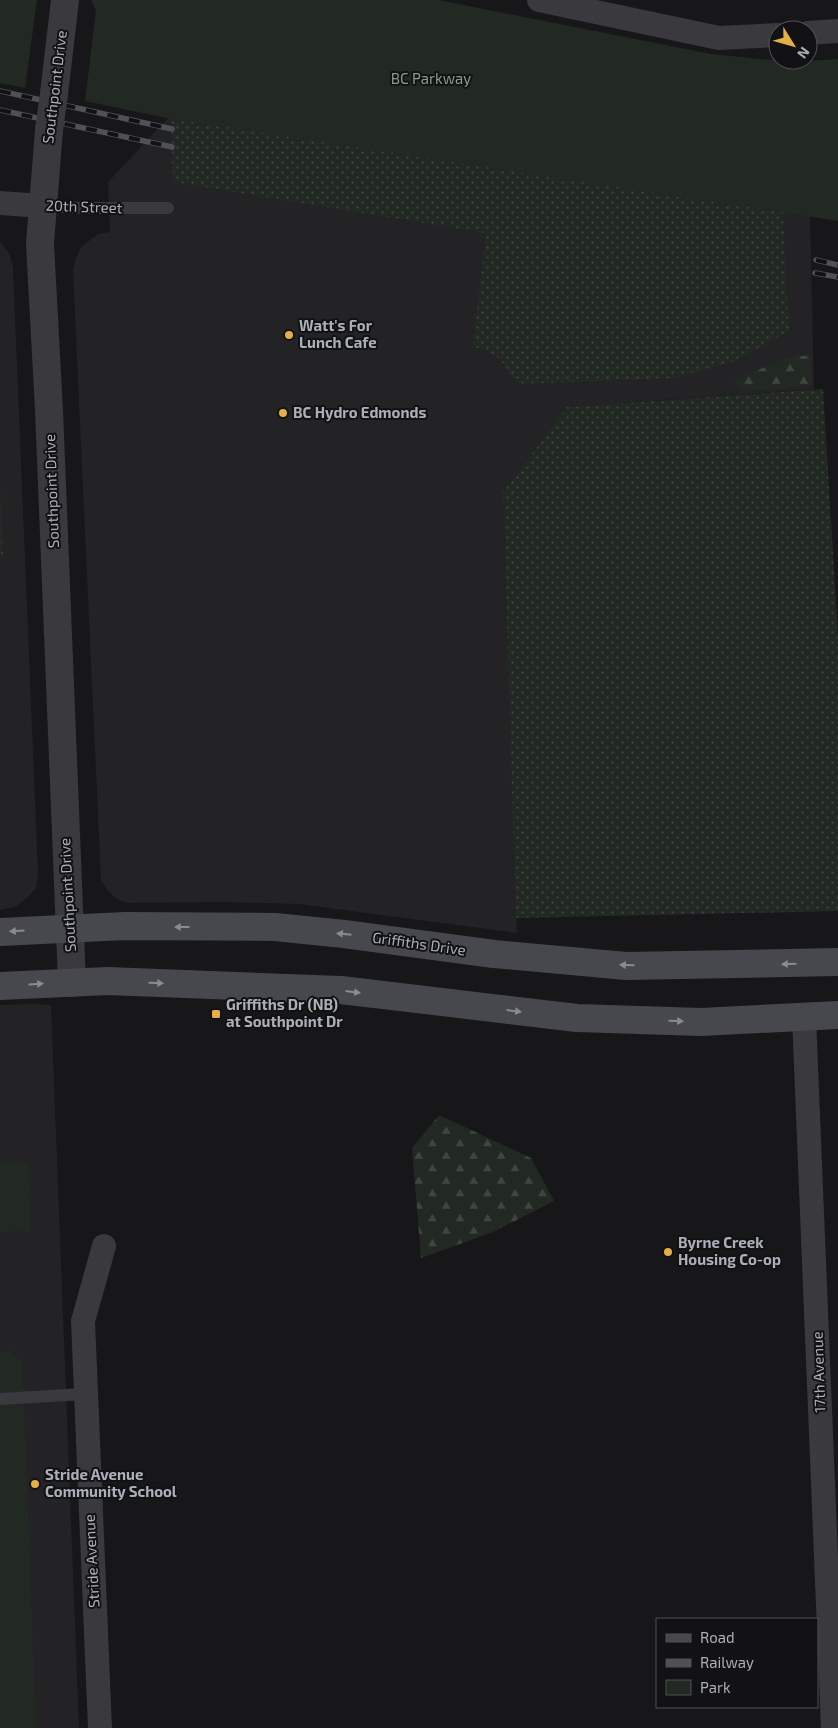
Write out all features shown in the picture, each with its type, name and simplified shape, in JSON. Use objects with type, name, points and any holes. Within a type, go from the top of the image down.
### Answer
[{"type":"main road","name":"Griffiths Drive","points":[[0,932],[124,926],[274,927],[344,934],[494,954],[626,966],[838,962]]},
{"type":"main road","points":[[0,986],[108,981],[340,990],[577,1018],[701,1022],[838,1015]]},
{"type":"street","name":"Southpoint Drive","points":[[65,0],[49,130],[40,244],[49,410],[72,982]]},
{"type":"street","points":[[539,0],[719,38],[768,36]]},
{"type":"street","points":[[818,33],[838,32]]},
{"type":"street","name":"20th Street","points":[[0,203],[42,206]]},
{"type":"street","name":"17th Avenue","points":[[804,1017],[833,1728]]},
{"type":"street","name":"Stride Avenue","points":[[100,1728],[82,1321],[104,1246]]},
{"type":"lane","name":"20th Street","points":[[42,206],[168,208]]},
{"type":"lane","points":[[0,1399],[84,1394]]},
{"type":"shaded area","points":[[168,118],[810,215],[814,389],[567,407],[503,492],[517,933],[298,904],[221,902],[127,903],[117,899],[109,892],[101,880],[73,271],[75,260],[82,246],[98,234],[110,232],[108,182]]},
{"type":"shaded area","points":[[0,241],[10,255],[13,268],[38,874],[36,888],[29,896],[17,906],[0,910]]},
{"type":"shaded area","name":"Stride Avenue Community School","points":[[0,1005],[51,1005],[79,1728],[0,1728]]},
{"type":"green space","points":[[0,0],[37,0],[25,88],[0,83]]},
{"type":"green space","name":"BC Parkway","points":[[91,0],[438,0],[711,54],[768,60],[768,70],[818,70],[818,60],[838,59],[838,221],[172,119],[85,101],[96,10]]},
{"type":"green space","points":[[168,0],[777,101],[789,331],[733,362],[673,378],[516,384],[499,359],[489,352],[473,347],[486,233],[173,182]]},
{"type":"green space","points":[[810,355],[812,385],[746,391],[734,380],[787,358]]},
{"type":"green space","points":[[823,389],[838,637],[838,911],[516,918],[503,492],[567,407]]},
{"type":"green space","points":[[0,483],[3,557],[0,558]]},
{"type":"green space","points":[[439,1115],[531,1158],[554,1201],[493,1232],[421,1258],[412,1148]]},
{"type":"green space","points":[[28,1163],[31,1231],[0,1232],[0,1164]]},
{"type":"green space","points":[[10,1351],[22,1362],[36,1728],[0,1728],[0,1352]]},
{"type":"railway","points":[[0,91],[172,129]]},
{"type":"railway","points":[[0,110],[172,147]]},
{"type":"railway","points":[[816,260],[838,265]]},
{"type":"railway","points":[[815,273],[838,277]]},
{"type":"place","name":"Watt's For Lunch Cafe","points":[[289,335]]},
{"type":"place","name":"BC Hydro Edmonds","points":[[283,413]]},
{"type":"place","name":"Griffiths Dr (NB) at Southpoint Dr","points":[[216,1014]]},
{"type":"place","name":"Byrne Creek Housing Co-op","points":[[668,1252]]},
{"type":"place","name":"Stride Avenue Community School","points":[[35,1484]]}]
